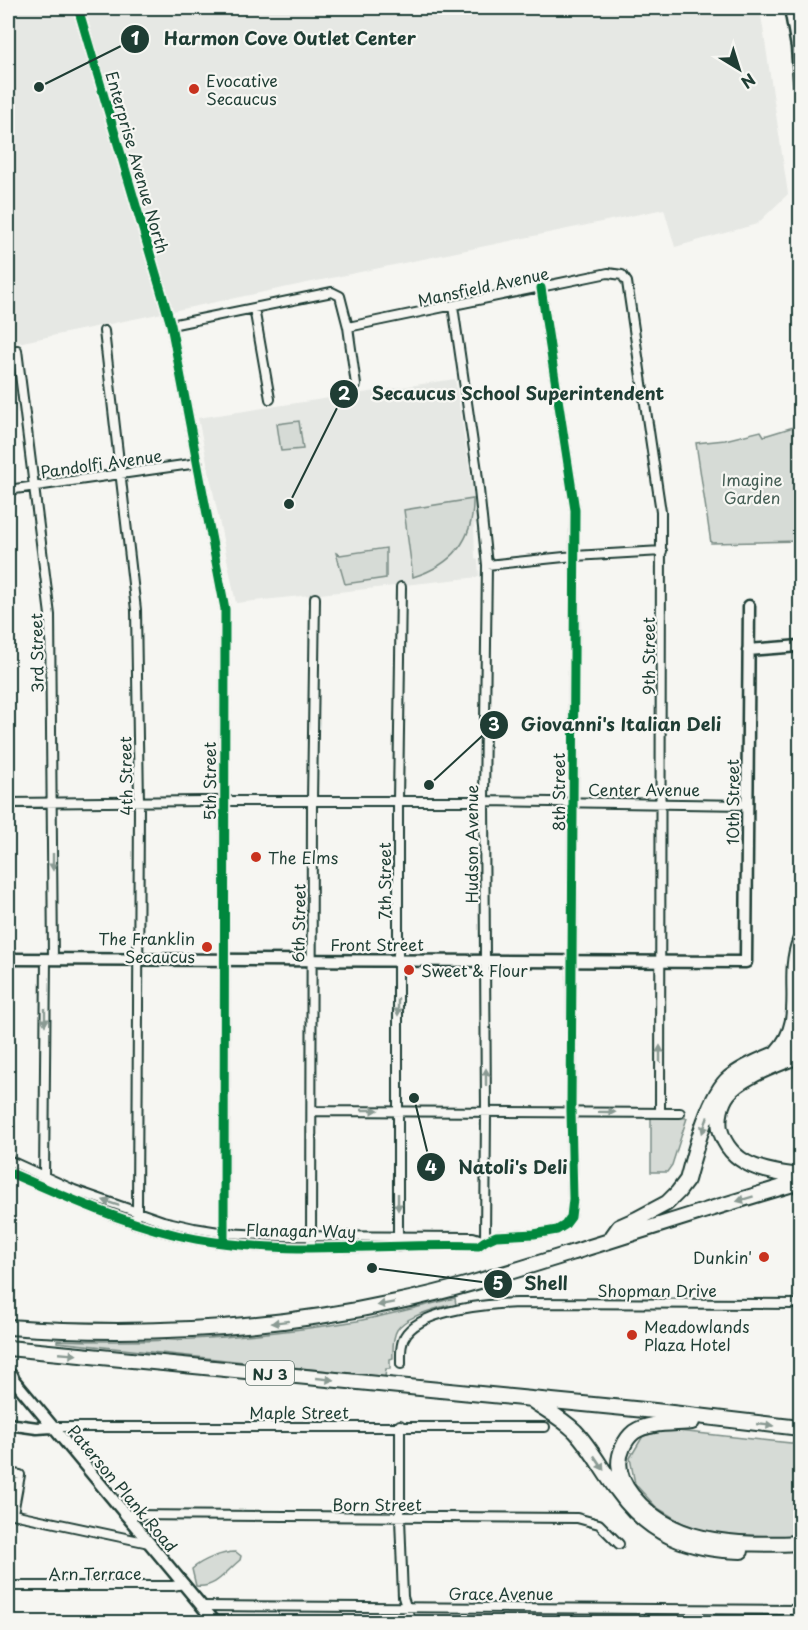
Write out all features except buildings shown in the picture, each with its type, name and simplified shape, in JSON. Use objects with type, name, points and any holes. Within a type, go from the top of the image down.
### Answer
[{"type":"highway","points":[[775,1061],[795,1027],[797,1011],[795,959],[801,941]]},
{"type":"highway","points":[[801,1044],[728,1093],[721,1107],[719,1125],[730,1151],[740,1161],[768,1171],[801,1176]]},
{"type":"highway","points":[[609,1241],[619,1227],[667,1203],[687,1180],[716,1094],[728,1079],[738,1072],[801,1055]]},
{"type":"highway","points":[[775,1061],[801,1061]]},
{"type":"highway","points":[[8,1328],[100,1332],[180,1330],[244,1326],[325,1316],[452,1289],[801,1182]]},
{"type":"highway","name":"NJ 3","points":[[8,1348],[656,1411],[801,1428]]},
{"type":"highway","points":[[530,1399],[574,1430],[628,1505],[662,1533],[709,1549],[801,1553]]},
{"type":"highway","points":[[714,1419],[654,1426],[633,1432],[626,1440],[619,1462],[624,1484],[643,1507],[658,1520],[691,1535],[726,1541],[796,1544]]},
{"type":"street","name":"Enterprise Avenue North","points":[[78,8],[171,325]]},
{"type":"street","points":[[794,14],[801,90]]},
{"type":"street","name":"Mansfield Avenue","points":[[348,327],[608,273],[622,275]]},
{"type":"street","name":"9th Street","points":[[622,275],[627,282],[661,503],[660,1113]]},
{"type":"street","name":"8th Street","points":[[541,288],[574,510],[573,1211],[572,1217],[565,1225]]},
{"type":"street","points":[[171,325],[332,292],[337,293],[340,296],[348,327],[356,385]]},
{"type":"street","name":"Hudson Avenue","points":[[453,306],[477,471],[487,566],[484,801],[486,960],[484,1241]]},
{"type":"street","points":[[254,308],[270,399]]},
{"type":"street","name":"5th Street","points":[[171,325],[225,609],[224,1242]]},
{"type":"street","name":"4th Street","points":[[104,331],[136,610],[139,959],[137,1212],[133,1223]]},
{"type":"street","name":"3rd Street","points":[[17,350],[50,615],[52,803],[42,1186]]},
{"type":"street","name":"Pandolfi Avenue","points":[[8,489],[198,463]]},
{"type":"street","points":[[487,566],[574,556],[662,551]]},
{"type":"street","name":"7th Street","points":[[399,1246],[398,801],[401,587]]},
{"type":"street","name":"6th Street","points":[[311,1248],[310,959],[315,598]]},
{"type":"street","name":"10th Street","points":[[746,962],[749,606]]},
{"type":"street","points":[[748,650],[801,646]]},
{"type":"street","name":"Center Avenue","points":[[8,803],[484,801],[747,805]]},
{"type":"street","name":"Front Street","points":[[8,959],[746,962]]},
{"type":"street","points":[[312,1111],[680,1113]]},
{"type":"street","name":"Flanagan Way","points":[[8,1160],[74,1190],[163,1221],[225,1233],[265,1236],[473,1237],[484,1241]]},
{"type":"street","name":"Flanagan Way","points":[[8,1172],[133,1223],[180,1235],[265,1246],[311,1248],[478,1246],[496,1236],[546,1232],[557,1230],[565,1225]]},
{"type":"street","points":[[180,1235],[182,1225]]},
{"type":"street","points":[[265,1236],[265,1246]]},
{"type":"street","points":[[354,1247],[355,1236]]},
{"type":"street","name":"Shopman Drive","points":[[401,1364],[403,1341],[416,1325],[447,1313],[481,1305],[518,1303],[801,1304]]},
{"type":"street","name":"Paterson Plank Road","points":[[9,1378],[215,1623]]},
{"type":"street","points":[[8,1424],[37,1428],[52,1427]]},
{"type":"street","points":[[400,1425],[403,1597],[411,1623]]},
{"type":"street","name":"Maple Street","points":[[52,1427],[545,1426]]},
{"type":"street","points":[[8,1473],[20,1475],[10,1513],[149,1543]]},
{"type":"street","name":"Born Street","points":[[125,1515],[580,1518],[599,1524],[620,1544]]},
{"type":"street","name":"Arn Terrace","points":[[8,1586],[173,1586],[183,1584]]},
{"type":"street","name":"Grace Avenue","points":[[202,1606],[801,1610]]},
{"type":"shaded area","points":[[8,8],[760,8],[788,194],[757,224],[675,247],[664,209],[8,345]]},
{"type":"shaded area","points":[[455,379],[478,522],[474,524],[475,558],[478,559],[479,577],[236,603],[198,418]]},
{"type":"green space","points":[[299,421],[303,449],[281,451],[277,424]]},
{"type":"green space","name":"Imagine Garden","points":[[800,425],[800,541],[711,543],[696,443],[725,440],[761,431],[764,436]]},
{"type":"green space","points":[[473,499],[470,527],[458,549],[439,566],[413,577],[404,510]]},
{"type":"green space","points":[[386,548],[386,578],[345,584],[336,553],[340,555]]},
{"type":"green space","points":[[651,1117],[687,1118],[672,1165],[667,1172],[651,1172]]},
{"type":"green space","points":[[455,1298],[456,1305],[449,1307],[448,1305],[420,1314],[401,1325],[394,1337],[393,1358],[390,1359],[390,1369],[386,1369],[385,1377],[57,1342],[57,1340],[170,1340],[283,1331],[357,1321]]},
{"type":"green space","points":[[669,1430],[800,1444],[800,1537],[712,1534],[682,1523],[656,1507],[635,1484],[630,1458],[643,1436]]},
{"type":"green space","points":[[236,1552],[241,1556],[240,1560],[220,1578],[209,1585],[196,1586],[192,1569],[212,1557]]},
{"type":"cycle path","points":[[78,8],[171,325],[225,609],[224,1242]]},
{"type":"cycle path","points":[[8,1172],[100,1211],[171,1234],[266,1247],[478,1246],[496,1236],[557,1230],[571,1217],[573,1199],[571,1111],[575,510],[541,288]]},
{"type":"place","name":"Harmon Cove Outlet Center","points":[[39,87]]},
{"type":"place","name":"Evocative Secaucus","points":[[194,89]]},
{"type":"place","name":"Secaucus School Superintendent","points":[[289,504]]},
{"type":"place","name":"Giovanni's Italian Deli","points":[[429,785]]},
{"type":"place","name":"The Elms","points":[[256,857]]},
{"type":"place","name":"The Franklin Secaucus","points":[[207,947]]},
{"type":"place","name":"Sweet & Flour","points":[[409,970]]},
{"type":"place","name":"Natoli's Deli","points":[[414,1098]]},
{"type":"place","name":"Dunkin'","points":[[764,1257]]},
{"type":"place","name":"Shell","points":[[372,1268]]},
{"type":"place","name":"Meadowlands Plaza Hotel","points":[[632,1335]]}]
